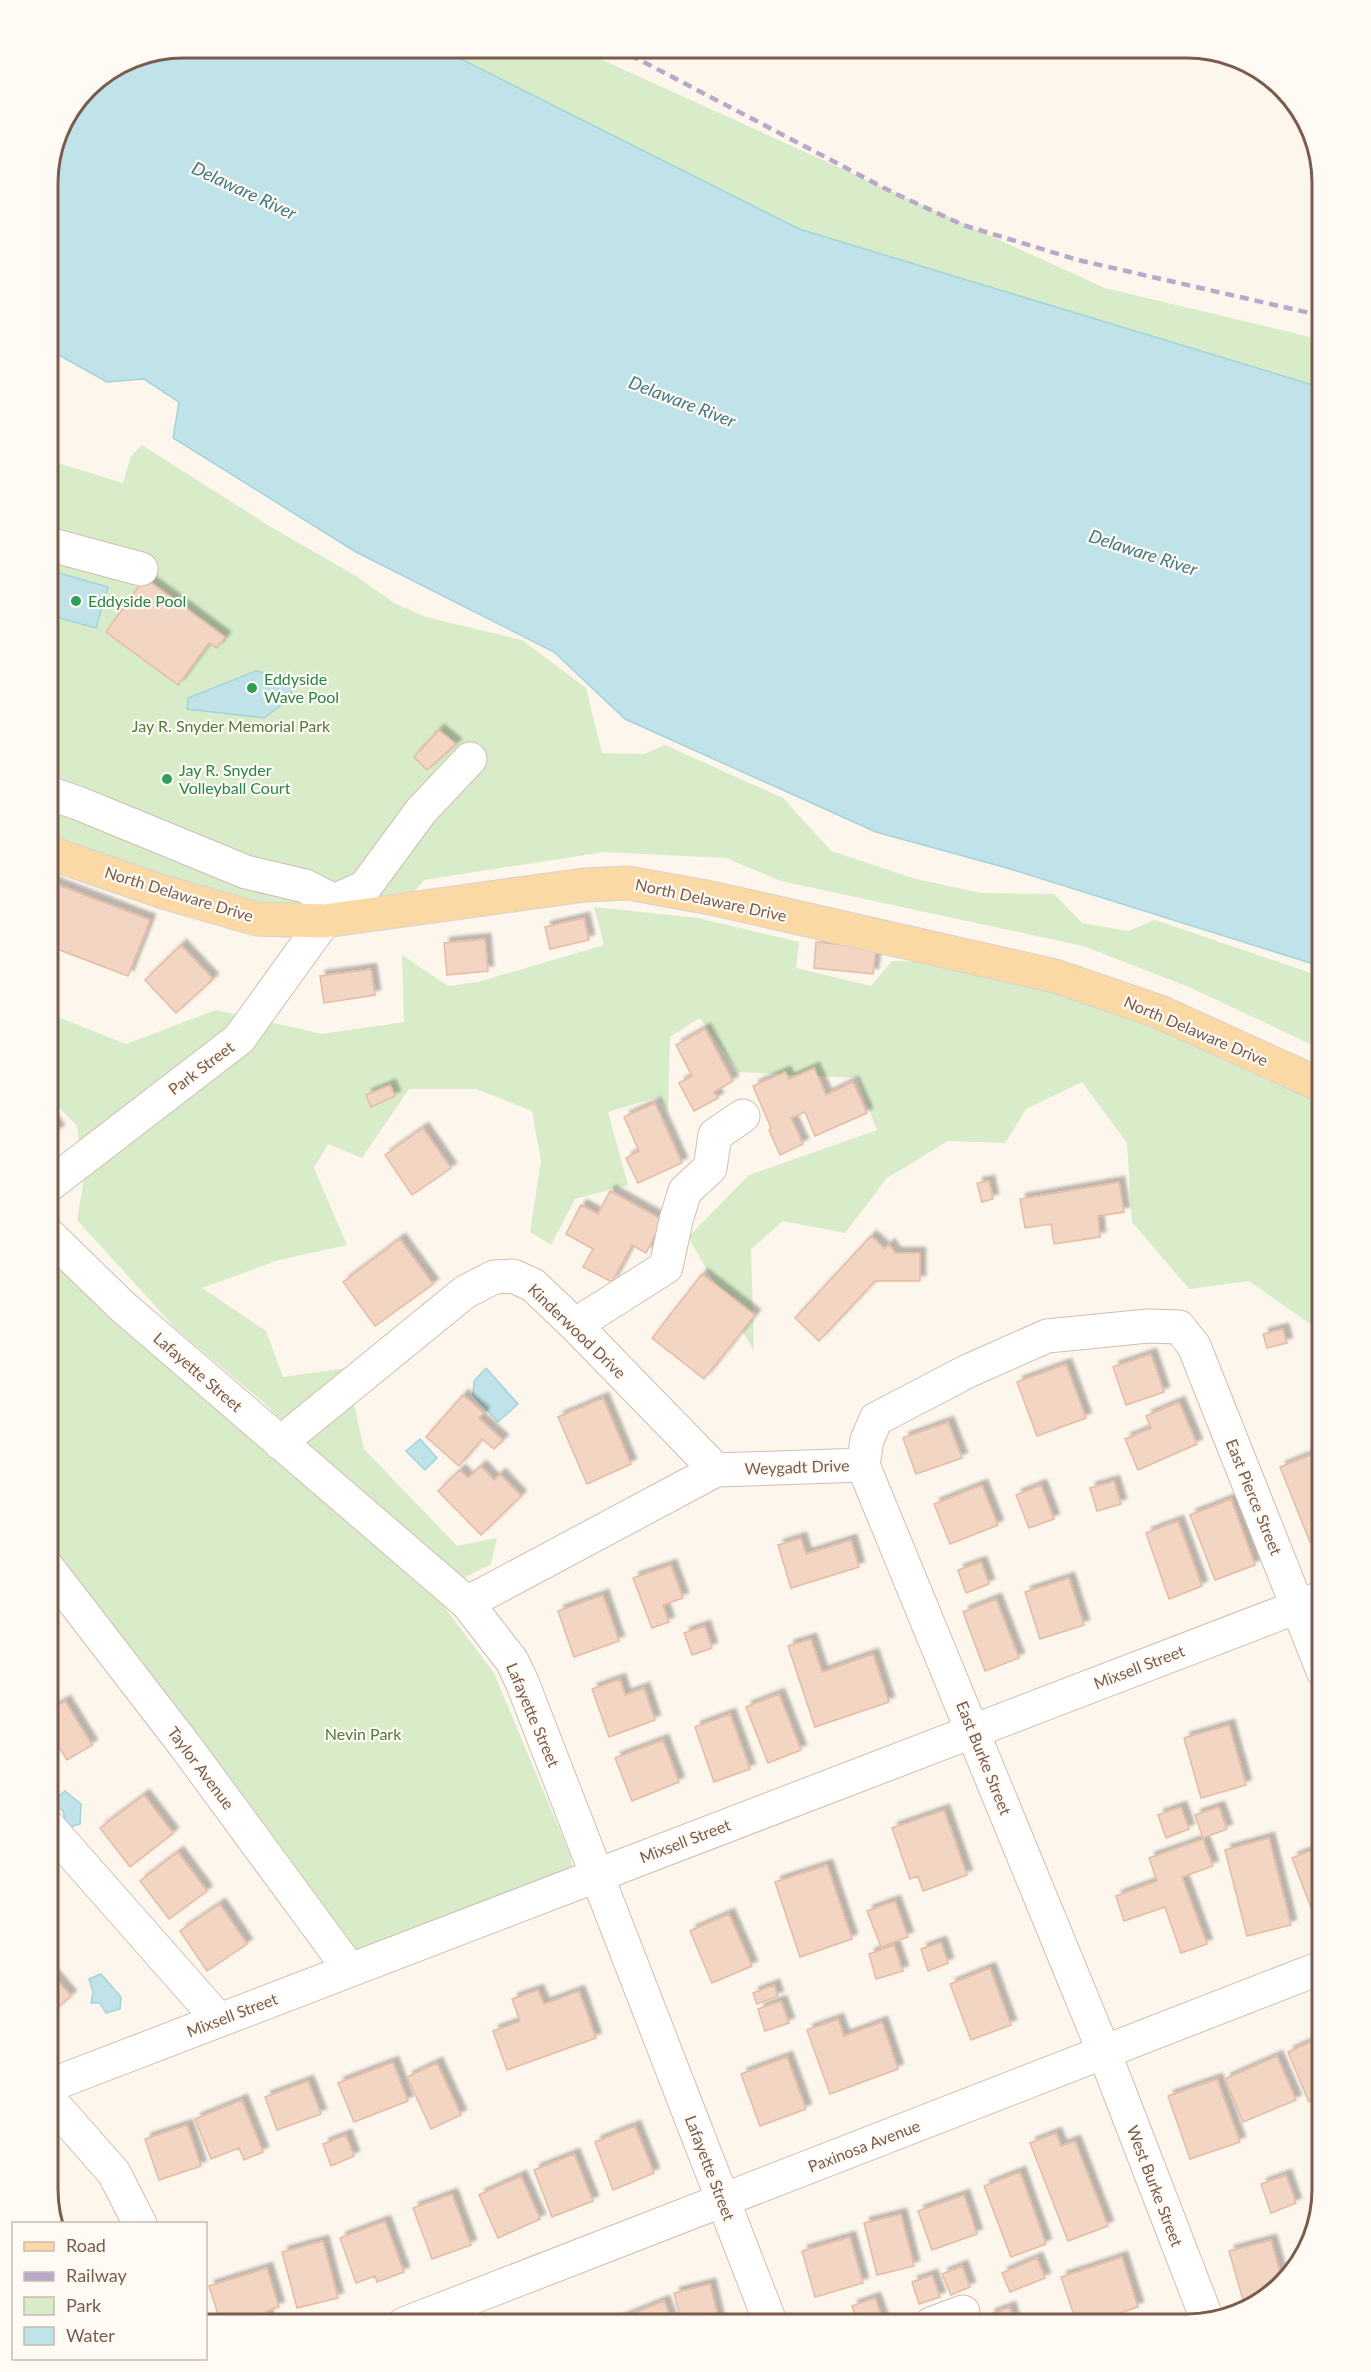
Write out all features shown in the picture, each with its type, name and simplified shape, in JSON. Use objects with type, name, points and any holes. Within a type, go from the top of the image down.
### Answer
[{"type":"main road","name":"North Delaware Drive","points":[[59,856],[163,892],[257,919],[584,885],[628,883],[711,898],[1055,976],[1160,1012],[1312,1081]]},
{"type":"street","points":[[59,547],[141,569]]},
{"type":"street","points":[[59,797],[246,872],[305,886],[329,911],[365,886],[421,811],[471,759]]},
{"type":"street","name":"Park Street","points":[[59,1178],[239,1039],[329,911]]},
{"type":"street","points":[[575,1325],[666,1267],[685,1191],[710,1168],[715,1135],[743,1116]]},
{"type":"street","name":"Lafayette Street","points":[[58,1244],[122,1306],[466,1603],[512,1661],[767,2314]]},
{"type":"street","name":"Kinderwood Drive","points":[[280,1443],[465,1292],[494,1277],[513,1276],[533,1285],[575,1325],[716,1470]]},
{"type":"street","name":"Weygadt Drive","points":[[466,1603],[716,1470],[863,1465],[867,1440],[876,1419],[988,1362],[1047,1336],[1148,1326],[1179,1327]]},
{"type":"street","name":"East Pierce Street","points":[[1179,1327],[1194,1346],[1310,1601]]},
{"type":"street","name":"East Burke Street","points":[[863,1465],[1104,2052]]},
{"type":"street","name":"Taylor Avenue","points":[[58,1581],[186,1747],[350,1970]]},
{"type":"street","name":"Mixsell Street","points":[[58,2082],[1310,1601]]},
{"type":"street","points":[[58,1838],[219,2020]]},
{"type":"street","name":"Paxinosa Avenue","points":[[432,2313],[1312,1971]]},
{"type":"street","name":"West Burke Street","points":[[1104,2052],[1204,2312]]},
{"type":"street","points":[[58,2109],[114,2172],[139,2222]]},
{"type":"street","points":[[958,2314],[963,2312]]},
{"type":"green space","points":[[455,59],[600,59],[1105,288],[1312,337],[1312,385],[799,229]]},
{"type":"green space","name":"Jay R. Snyder Memorial Park","points":[[142,445],[271,527],[356,576],[394,603],[426,617],[522,640],[586,688],[602,753],[644,754],[665,745],[783,798],[831,851],[912,878],[981,893],[1054,894],[1082,923],[1128,931],[1155,920],[1312,973],[1312,1045],[1189,987],[1083,946],[781,881],[726,858],[604,852],[424,880],[397,912],[324,921],[59,855],[59,463],[123,483],[131,456]]},
{"type":"green space","points":[[594,907],[698,918],[799,942],[796,968],[871,986],[892,961],[950,962],[1132,1013],[1312,1100],[1312,1325],[1249,1281],[1189,1289],[1132,1222],[1127,1143],[1082,1082],[1026,1109],[1005,1143],[948,1141],[887,1178],[845,1233],[783,1221],[751,1249],[754,1351],[688,1237],[749,1175],[877,1130],[857,1078],[738,1072],[700,1018],[670,1037],[668,1112],[658,1097],[608,1112],[628,1185],[575,1199],[551,1245],[530,1232],[541,1161],[532,1111],[476,1089],[409,1089],[362,1158],[328,1144],[314,1168],[347,1245],[279,1260],[202,1288],[266,1331],[283,1377],[346,1368],[364,1449],[457,1546],[497,1538],[491,1564],[460,1580],[393,1528],[263,1402],[176,1329],[77,1220],[84,1179],[77,1126],[59,1107],[59,1017],[126,1044],[216,1010],[322,1034],[404,1022],[402,955],[448,986],[478,982],[604,945]]},
{"type":"green space","name":"Nevin Park","points":[[58,1268],[437,1597],[494,1673],[571,1857],[572,1869],[355,1956],[58,1567]]},
{"type":"water","name":"Delaware River","points":[[176,59],[461,59],[799,229],[1312,385],[1312,964],[1007,868],[876,832],[625,719],[554,652],[356,552],[173,438],[179,402],[144,379],[107,382],[59,355],[60,168],[63,151],[75,121],[95,95],[121,75],[136,68]]},
{"type":"water","name":"Eddyside Pool","points":[[59,573],[108,587],[96,628],[59,618]]},
{"type":"water","name":"Eddyside Wave Pool","points":[[256,671],[290,679],[292,697],[264,718],[187,709],[188,698]]},
{"type":"water","points":[[486,1368],[518,1404],[498,1422],[473,1395],[474,1381]]},
{"type":"water","points":[[420,1439],[437,1458],[425,1470],[406,1451]]},
{"type":"water","points":[[65,1791],[81,1804],[80,1824],[67,1828],[63,1811],[58,1807],[58,1797]]},
{"type":"water","points":[[101,1974],[121,1997],[120,2009],[106,2013],[100,2003],[91,2003],[93,1992],[89,1979]]},
{"type":"building","points":[[145,578],[225,637],[217,648],[209,643],[178,685],[106,632]]},
{"type":"building","points":[[439,730],[456,744],[427,770],[414,757]]},
{"type":"building","points":[[59,885],[150,920],[128,976],[59,950]]},
{"type":"building","points":[[584,918],[589,940],[550,949],[545,927]]},
{"type":"building","points":[[485,939],[488,971],[447,975],[444,943]]},
{"type":"building","points":[[816,942],[876,948],[873,974],[814,968]]},
{"type":"building","points":[[181,945],[213,979],[176,1013],[145,980]]},
{"type":"building","points":[[371,969],[375,995],[324,1003],[320,976]]},
{"type":"building","points":[[705,1029],[733,1081],[714,1092],[718,1098],[694,1111],[679,1083],[692,1076],[676,1045]]},
{"type":"building","points":[[814,1068],[826,1095],[853,1082],[867,1113],[815,1136],[805,1112],[791,1118],[803,1144],[780,1155],[753,1086],[785,1072],[789,1079]]},
{"type":"building","points":[[390,1085],[395,1096],[371,1107],[366,1095]]},
{"type":"building","points":[[655,1103],[682,1163],[638,1183],[626,1158],[639,1151],[624,1117]]},
{"type":"building","points":[[423,1128],[451,1168],[412,1195],[385,1155]]},
{"type":"building","points":[[989,1181],[993,1199],[982,1202],[977,1183]]},
{"type":"building","points":[[1119,1182],[1124,1212],[1098,1216],[1100,1237],[1054,1244],[1051,1224],[1025,1228],[1020,1199]]},
{"type":"building","points":[[610,1191],[663,1220],[646,1253],[632,1245],[612,1282],[583,1267],[593,1249],[566,1234],[581,1205],[598,1214]]},
{"type":"building","points":[[871,1236],[885,1249],[889,1244],[895,1253],[920,1253],[920,1281],[875,1281],[819,1341],[795,1318]]},
{"type":"building","points":[[400,1239],[433,1284],[375,1326],[343,1282]]},
{"type":"building","points":[[702,1274],[755,1315],[704,1379],[652,1338]]},
{"type":"building","points":[[1283,1329],[1287,1343],[1267,1348],[1263,1334]]},
{"type":"building","points":[[1151,1354],[1164,1392],[1126,1405],[1113,1367]]},
{"type":"building","points":[[1066,1364],[1086,1418],[1037,1436],[1017,1382]]},
{"type":"building","points":[[463,1395],[484,1413],[479,1418],[503,1440],[494,1449],[482,1439],[459,1466],[426,1437]]},
{"type":"building","points":[[603,1398],[631,1464],[587,1484],[558,1417]]},
{"type":"building","points":[[1179,1402],[1197,1444],[1138,1470],[1125,1439],[1151,1428],[1146,1416]]},
{"type":"building","points":[[948,1422],[962,1458],[916,1474],[903,1438]]},
{"type":"building","points":[[1312,1454],[1312,1541],[1310,1542],[1280,1467]]},
{"type":"building","points":[[481,1466],[494,1480],[500,1474],[521,1496],[481,1535],[438,1491],[460,1470],[468,1478]]},
{"type":"building","points":[[1114,1481],[1121,1504],[1097,1511],[1090,1488]]},
{"type":"building","points":[[982,1485],[998,1525],[950,1544],[934,1504]]},
{"type":"building","points":[[1041,1485],[1054,1519],[1029,1528],[1016,1495]]},
{"type":"building","points":[[1231,1499],[1255,1565],[1215,1580],[1190,1515]]},
{"type":"building","points":[[1178,1521],[1202,1586],[1169,1599],[1146,1533]]},
{"type":"building","points":[[801,1538],[806,1554],[851,1540],[859,1567],[791,1588],[778,1545]]},
{"type":"building","points":[[981,1562],[989,1584],[966,1593],[958,1570]]},
{"type":"building","points":[[671,1565],[683,1598],[663,1605],[669,1622],[652,1628],[633,1578]]},
{"type":"building","points":[[1069,1578],[1084,1625],[1040,1639],[1025,1592]]},
{"type":"building","points":[[603,1595],[619,1641],[574,1657],[558,1611]]},
{"type":"building","points":[[996,1599],[1019,1658],[985,1671],[963,1612]]},
{"type":"building","points":[[705,1626],[712,1648],[692,1655],[684,1633]]},
{"type":"building","points":[[811,1639],[822,1672],[873,1654],[889,1702],[815,1727],[788,1646]]},
{"type":"building","points":[[620,1679],[625,1695],[644,1688],[655,1720],[609,1737],[592,1689]]},
{"type":"building","points":[[779,1694],[801,1750],[768,1763],[746,1707]]},
{"type":"building","points":[[65,1701],[92,1745],[67,1760],[58,1746],[58,1705]]},
{"type":"building","points":[[730,1714],[750,1769],[714,1782],[695,1727]]},
{"type":"building","points":[[1229,1725],[1246,1785],[1201,1798],[1184,1738]]},
{"type":"building","points":[[663,1740],[679,1782],[632,1801],[615,1758]]},
{"type":"building","points":[[144,1795],[173,1833],[130,1867],[100,1828]]},
{"type":"building","points":[[1181,1807],[1189,1829],[1166,1838],[1158,1815]]},
{"type":"building","points":[[1219,1807],[1227,1829],[1203,1838],[1195,1815]]},
{"type":"building","points":[[944,1810],[967,1875],[923,1891],[918,1876],[910,1879],[892,1828]]},
{"type":"building","points":[[1269,1838],[1291,1925],[1247,1936],[1225,1850]]},
{"type":"building","points":[[1203,1839],[1213,1866],[1182,1877],[1207,1944],[1181,1953],[1165,1907],[1124,1921],[1116,1896],[1157,1881],[1149,1858]]},
{"type":"building","points":[[1312,1850],[1312,1910],[1292,1858]]},
{"type":"building","points":[[178,1852],[207,1891],[169,1919],[140,1881]]},
{"type":"building","points":[[827,1865],[852,1939],[800,1957],[775,1882]]},
{"type":"building","points":[[895,1901],[908,1937],[881,1947],[867,1911]]},
{"type":"building","points":[[220,1904],[247,1944],[207,1971],[180,1931]]},
{"type":"building","points":[[729,1914],[752,1966],[712,1983],[690,1931]]},
{"type":"building","points":[[941,1942],[948,1963],[928,1971],[921,1949]]},
{"type":"building","points":[[894,1945],[903,1971],[876,1979],[869,1954]]},
{"type":"building","points":[[990,1968],[1011,2025],[971,2040],[950,1984]]},
{"type":"building","points":[[58,1981],[71,1996],[58,2007]]},
{"type":"building","points":[[774,1985],[778,1996],[757,2004],[753,1993]]},
{"type":"building","points":[[538,1990],[544,2004],[579,1991],[596,2038],[507,2070],[493,2031],[520,2021],[512,1999]]},
{"type":"building","points":[[781,2001],[789,2023],[765,2031],[758,2009]]},
{"type":"building","points":[[838,2019],[844,2036],[882,2022],[898,2069],[830,2094],[807,2030]]},
{"type":"building","points":[[1312,2041],[1312,2101],[1309,2102],[1288,2052]]},
{"type":"building","points":[[1277,2056],[1296,2100],[1243,2122],[1225,2079]]},
{"type":"building","points":[[787,2057],[806,2109],[760,2126],[741,2074]]},
{"type":"building","points":[[393,2062],[408,2101],[354,2122],[338,2083]]},
{"type":"building","points":[[437,2063],[461,2115],[431,2129],[407,2077]]},
{"type":"building","points":[[1217,2079],[1240,2142],[1190,2159],[1168,2096]]},
{"type":"building","points":[[308,2081],[321,2114],[277,2130],[265,2097]]},
{"type":"building","points":[[242,2100],[263,2152],[244,2160],[239,2148],[211,2159],[195,2119]]},
{"type":"building","points":[[187,2125],[201,2166],[159,2180],[145,2139]]},
{"type":"building","points":[[635,2126],[654,2173],[613,2190],[595,2142]]},
{"type":"building","points":[[1056,2133],[1061,2146],[1075,2141],[1108,2226],[1068,2241],[1030,2143]]},
{"type":"building","points":[[346,2135],[354,2156],[331,2166],[323,2144]]},
{"type":"building","points":[[574,2154],[593,2201],[552,2217],[534,2170]]},
{"type":"building","points":[[1020,2172],[1046,2244],[1011,2257],[984,2186]]},
{"type":"building","points":[[1286,2175],[1296,2203],[1271,2213],[1261,2184]]},
{"type":"building","points":[[521,2176],[540,2219],[498,2238],[479,2195]]},
{"type":"building","points":[[452,2194],[471,2245],[432,2259],[413,2208]]},
{"type":"building","points":[[964,2195],[977,2234],[932,2250],[918,2211]]},
{"type":"building","points":[[901,2214],[914,2266],[877,2275],[864,2223]]},
{"type":"building","points":[[385,2221],[404,2272],[377,2282],[375,2276],[356,2283],[340,2238]]},
{"type":"building","points":[[850,2237],[863,2283],[815,2297],[802,2251]]},
{"type":"building","points":[[1271,2240],[1280,2272],[1243,2301],[1229,2251]]},
{"type":"building","points":[[323,2241],[338,2298],[297,2308],[282,2252]]},
{"type":"building","points":[[1122,2257],[1138,2307],[1118,2314],[1074,2314],[1061,2277]]},
{"type":"building","points":[[1037,2258],[1045,2278],[1010,2292],[1002,2273]]},
{"type":"building","points":[[962,2266],[970,2287],[951,2295],[942,2274]]},
{"type":"building","points":[[267,2268],[279,2307],[266,2311],[267,2313],[218,2313],[209,2286]]},
{"type":"building","points":[[932,2275],[940,2297],[919,2304],[912,2282]]},
{"type":"building","points":[[710,2284],[717,2314],[679,2313],[674,2293]]},
{"type":"building","points":[[875,2298],[881,2314],[855,2314],[852,2306]]},
{"type":"building","points":[[664,2301],[669,2313],[633,2313]]},
{"type":"building","points":[[1010,2307],[1012,2314],[992,2314]]},
{"type":"railway","points":[[638,59],[892,192],[963,225],[1078,260],[1312,313]]},
{"type":"place","name":"Eddyside Pool","points":[[76,601]]},
{"type":"place","name":"Eddyside Wave Pool","points":[[252,688]]},
{"type":"place","name":"Jay R. Snyder Volleyball Court","points":[[167,779]]}]
